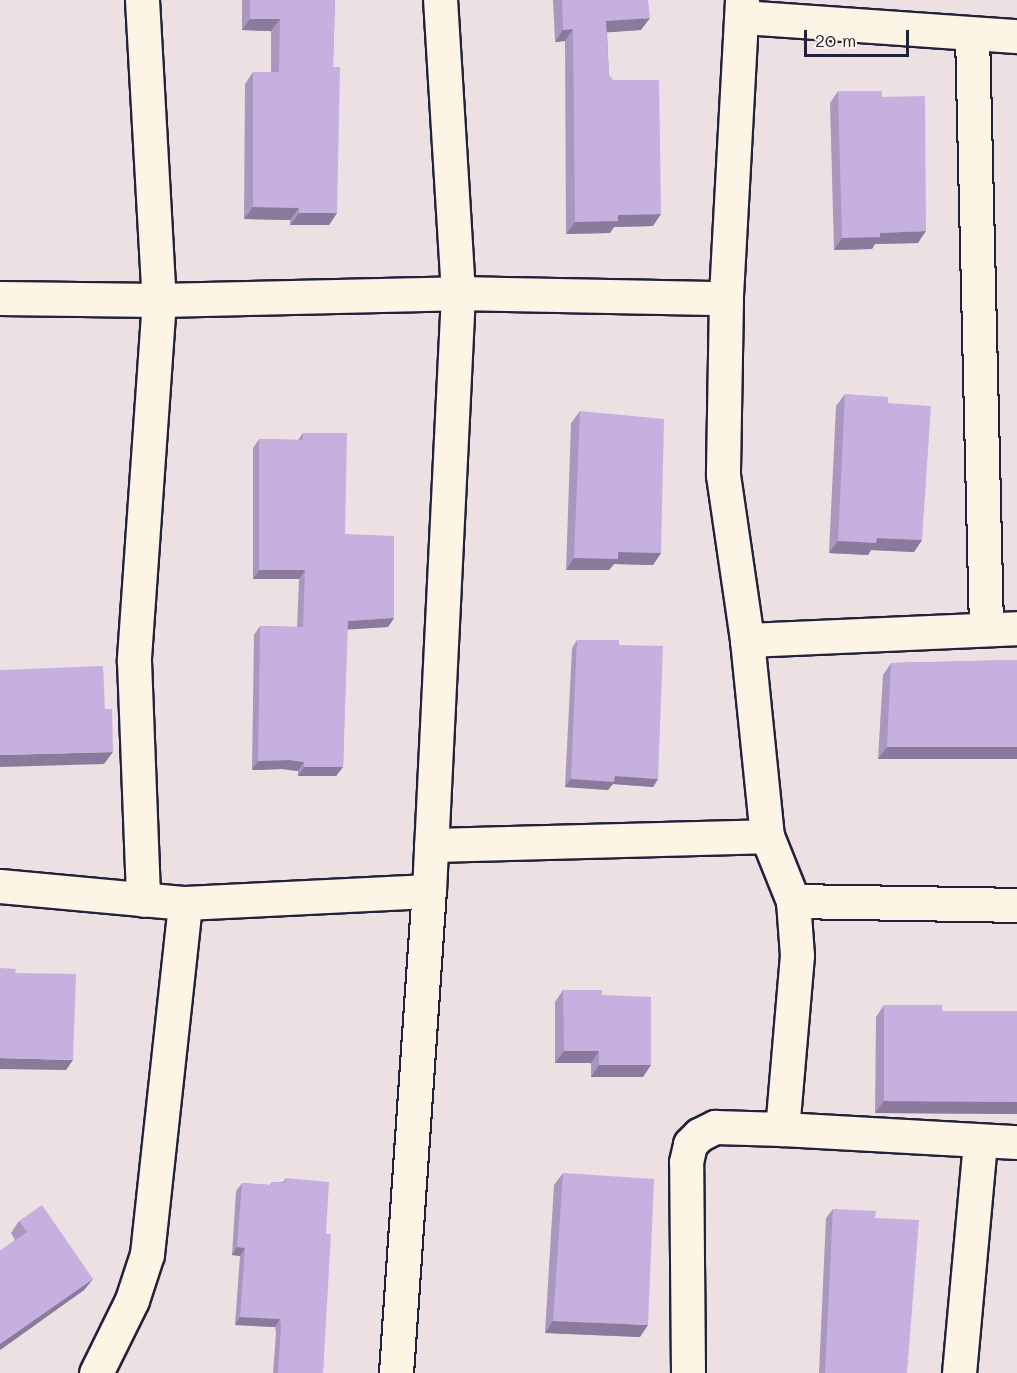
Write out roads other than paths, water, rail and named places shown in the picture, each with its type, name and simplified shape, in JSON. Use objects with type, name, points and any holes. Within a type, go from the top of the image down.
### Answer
[{"type":"street","points":[[142,0],[159,300],[134,661],[143,900]]},
{"type":"street","points":[[396,1373],[429,891],[458,293],[440,0]]},
{"type":"street","points":[[782,1129],[797,955],[793,901],[766,836],[747,640],[723,476],[726,298],[742,8],[972,34],[1017,36]]},
{"type":"street","points":[[747,640],[1001,628],[972,34]]},
{"type":"street","points":[[0,298],[159,300],[458,293],[726,298]]},
{"type":"street","points":[[431,845],[766,836]]},
{"type":"street","points":[[0,886],[185,903],[429,891]]},
{"type":"street","points":[[793,901],[1017,905]]},
{"type":"street","points":[[96,1373],[132,1300],[147,1254],[185,903]]},
{"type":"street","points":[[688,1373],[686,1162],[690,1144],[699,1135],[715,1127],[1017,1142]]},
{"type":"street","points":[[958,1373],[980,1141]]}]
